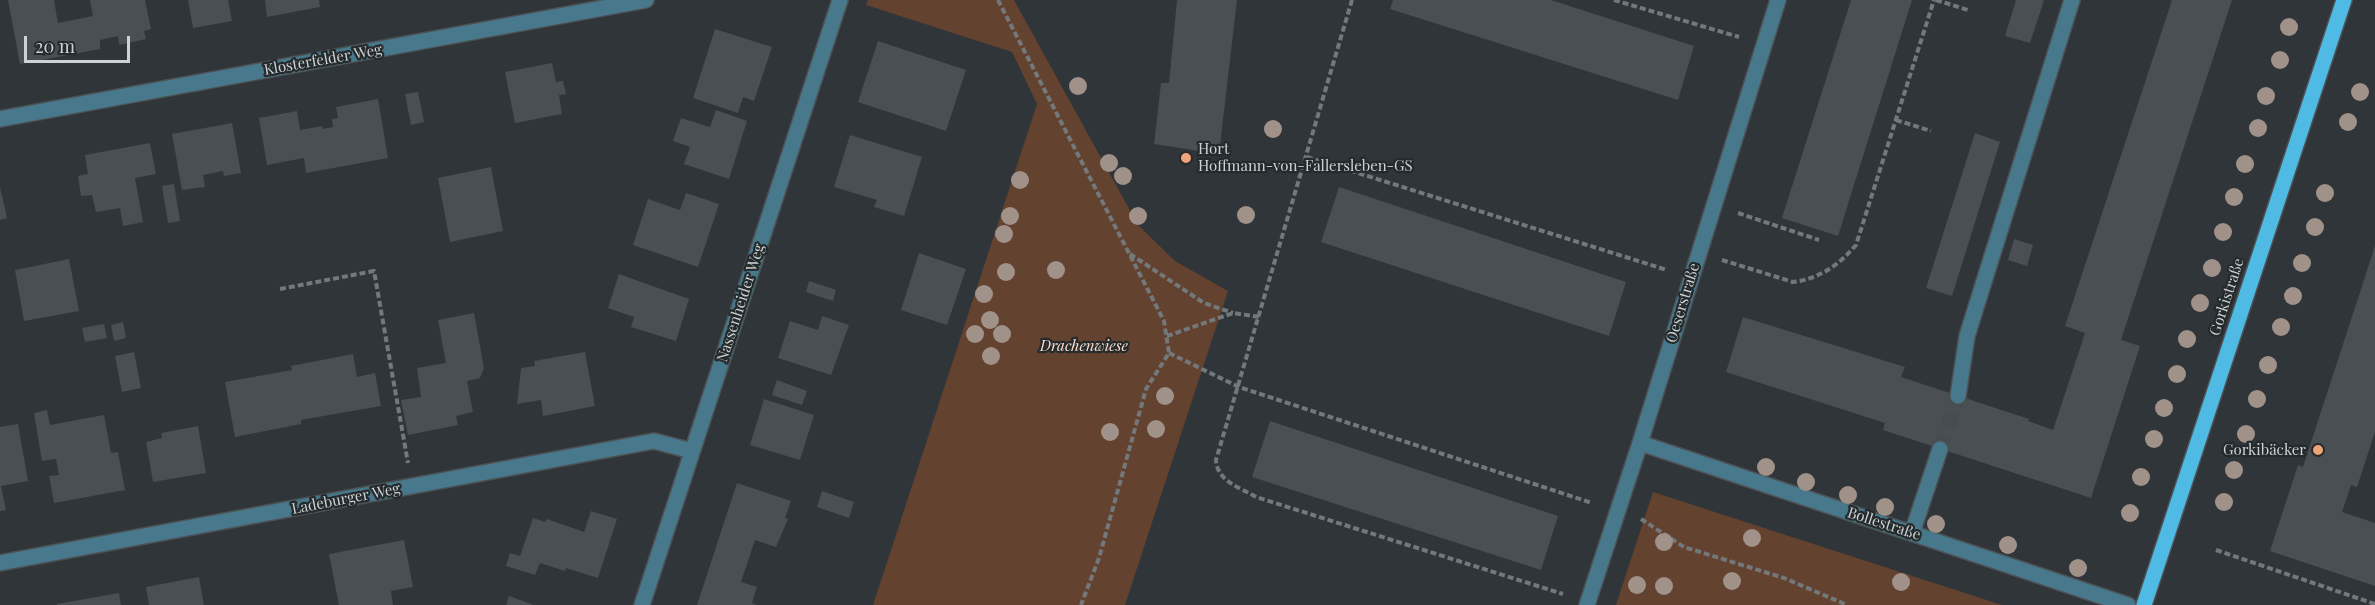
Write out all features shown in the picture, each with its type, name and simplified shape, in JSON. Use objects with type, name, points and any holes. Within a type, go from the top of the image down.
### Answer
[{"type":"main road","name":"Gorkistraße","points":[[2144,605],[2344,0]]},
{"type":"street","name":"Klosterfelder Weg","points":[[0,119],[646,0]]},
{"type":"street","name":"Nassenheider Weg","points":[[642,605],[840,0]]},
{"type":"street","name":"Oeserstraße","points":[[1587,605],[1778,0]]},
{"type":"street","points":[[1958,396],[1967,336],[2072,0]]},
{"type":"street","name":"Ladeburger Weg","points":[[0,563],[654,441],[692,451]]},
{"type":"street","name":"Bollestraße","points":[[1640,443],[2128,605]]},
{"type":"street","points":[[1912,533],[1940,448]]},
{"type":"path","points":[[998,0],[1164,321],[1167,336],[1169,353],[1146,389],[1099,558],[1081,605]]},
{"type":"path","points":[[1352,0],[1216,460],[1216,468],[1220,477],[1256,497],[1563,594]]},
{"type":"path","points":[[1614,0],[1739,37]]},
{"type":"path","points":[[1719,259],[1793,282],[1825,273],[1845,258],[1856,245],[1935,0],[1968,10]]},
{"type":"path","points":[[1896,120],[1930,131]]},
{"type":"path","points":[[1307,157],[1668,270]]},
{"type":"path","points":[[1734,212],[1819,240]]},
{"type":"path","points":[[1129,254],[1204,303],[1233,313],[1260,317]]},
{"type":"path","points":[[280,289],[374,271],[409,467]]},
{"type":"path","points":[[1167,336],[1233,313]]},
{"type":"path","points":[[1169,353],[1239,387],[1592,503]]},
{"type":"path","points":[[1638,516],[1684,547],[1784,578],[1847,605]]},
{"type":"path","points":[[2216,550],[2375,604]]},
{"type":"green space","name":"Drachenwiese","points":[[868,0],[1014,0],[1138,225],[1175,261],[1228,291],[1125,605],[873,605],[1037,104],[1012,52],[866,5]]},
{"type":"green space","points":[[1653,492],[2002,605],[1616,605]]},
{"type":"building","points":[[8,0],[54,0],[58,23],[93,16],[90,0],[145,0],[151,29],[144,31],[146,39],[119,45],[118,36],[100,40],[100,49],[20,64]]},
{"type":"building","points":[[188,0],[228,0],[232,21],[193,28]]},
{"type":"building","points":[[265,0],[319,0],[320,7],[267,17]]},
{"type":"building","points":[[1177,0],[1237,0],[1219,154],[1154,144],[1161,83],[1169,83]]},
{"type":"building","points":[[1393,0],[1551,0],[1694,46],[1678,100],[1390,9]]},
{"type":"building","points":[[1851,0],[1912,0],[1838,236],[1782,218]]},
{"type":"building","points":[[2016,0],[2044,0],[2030,43],[2005,36]]},
{"type":"building","points":[[2172,0],[2232,0],[2121,340],[2140,346],[2091,498],[1883,430],[1885,423],[1726,372],[1743,317],[1905,367],[1901,377],[2029,419],[2028,421],[2053,430],[2085,333],[2065,326]]},
{"type":"building","points":[[715,29],[772,47],[754,101],[743,97],[738,113],[693,98]]},
{"type":"building","points":[[878,41],[966,70],[946,131],[858,102]]},
{"type":"building","points":[[552,63],[556,82],[563,81],[566,94],[559,95],[562,114],[515,123],[505,72]]},
{"type":"building","points":[[418,92],[424,122],[411,125],[405,94]]},
{"type":"building","points":[[378,99],[388,158],[306,173],[304,158],[267,165],[259,118],[297,111],[300,130],[322,126],[323,129],[333,127],[332,119],[338,118],[336,107]]},
{"type":"building","points":[[716,110],[747,121],[729,179],[684,164],[690,147],[673,141],[681,118],[710,127]]},
{"type":"building","points":[[232,123],[241,173],[224,176],[223,171],[203,175],[205,187],[182,190],[172,134]]},
{"type":"building","points":[[1975,133],[2000,142],[1952,296],[1926,288]]},
{"type":"building","points":[[850,135],[922,157],[904,216],[874,207],[877,200],[834,187]]},
{"type":"building","points":[[150,143],[156,174],[135,178],[143,222],[123,226],[120,208],[96,212],[92,195],[81,196],[78,176],[88,174],[85,155]]},
{"type":"building","points":[[491,167],[503,231],[450,242],[438,178]]},
{"type":"building","points":[[174,184],[180,221],[168,223],[162,186]]},
{"type":"building","points":[[0,187],[7,218],[0,220]]},
{"type":"building","points":[[1339,187],[1626,282],[1609,336],[1321,242]]},
{"type":"building","points":[[686,193],[719,204],[698,267],[633,245],[648,199],[680,210]]},
{"type":"building","points":[[2014,239],[2033,245],[2027,266],[2008,260]]},
{"type":"building","points":[[2375,246],[2375,432],[2357,487],[2351,485],[2342,512],[2375,523],[2375,586],[2270,551],[2298,465],[2303,467]]},
{"type":"building","points":[[919,253],[966,269],[947,325],[901,310]]},
{"type":"building","points":[[69,259],[79,311],[24,321],[15,270]]},
{"type":"building","points":[[619,274],[689,299],[676,341],[631,327],[634,317],[608,308]]},
{"type":"building","points":[[809,281],[836,290],[833,301],[806,292]]},
{"type":"building","points":[[474,313],[484,368],[480,378],[467,381],[473,412],[456,416],[458,425],[408,435],[401,400],[421,397],[417,368],[446,363],[438,320]]},
{"type":"building","points":[[822,316],[849,325],[831,375],[778,358],[790,321],[818,330]]},
{"type":"building","points":[[123,322],[126,338],[114,341],[111,325]]},
{"type":"building","points":[[104,324],[107,338],[85,342],[82,328]]},
{"type":"building","points":[[134,352],[141,388],[122,392],[115,356]]},
{"type":"building","points":[[585,352],[595,406],[543,416],[541,400],[517,404],[521,368],[535,366],[534,361]]},
{"type":"building","points":[[353,354],[357,377],[375,373],[381,406],[301,420],[301,424],[235,437],[225,382],[292,370],[291,366]]},
{"type":"building","points":[[777,380],[807,391],[802,405],[772,395]]},
{"type":"building","points":[[764,399],[814,415],[800,460],[750,445]]},
{"type":"building","points":[[47,410],[50,425],[104,415],[111,453],[118,452],[125,490],[54,503],[49,476],[59,475],[56,459],[42,461],[34,413]]},
{"type":"building","points":[[1270,421],[1558,516],[1541,570],[1252,477]]},
{"type":"building","points":[[18,424],[28,481],[1,486],[6,510],[0,511],[0,427]]},
{"type":"building","points":[[198,426],[206,473],[153,482],[146,442],[162,438],[161,433]]},
{"type":"building","points":[[737,483],[791,501],[785,518],[788,519],[776,547],[755,540],[741,582],[757,587],[752,603],[757,605],[697,605]]},
{"type":"building","points":[[822,491],[854,502],[849,518],[817,507]]},
{"type":"building","points":[[591,511],[617,519],[598,578],[540,563],[535,575],[506,566],[510,553],[520,556],[533,518],[545,522],[547,519],[584,532]]},
{"type":"building","points":[[404,540],[413,587],[391,591],[393,605],[339,605],[329,554]]},
{"type":"building","points":[[199,577],[204,605],[149,605],[146,587]]},
{"type":"building","points":[[119,593],[121,605],[57,605],[57,604]]},
{"type":"building","points":[[509,596],[534,605],[506,605]]},
{"type":"tunnel","points":[[1940,449],[1958,396]]},
{"type":"place","name":"Hort Hoffmann-von-Fallersleben-GS","points":[[1186,158]]},
{"type":"place","name":"Gorkibäcker","points":[[2318,450]]}]
